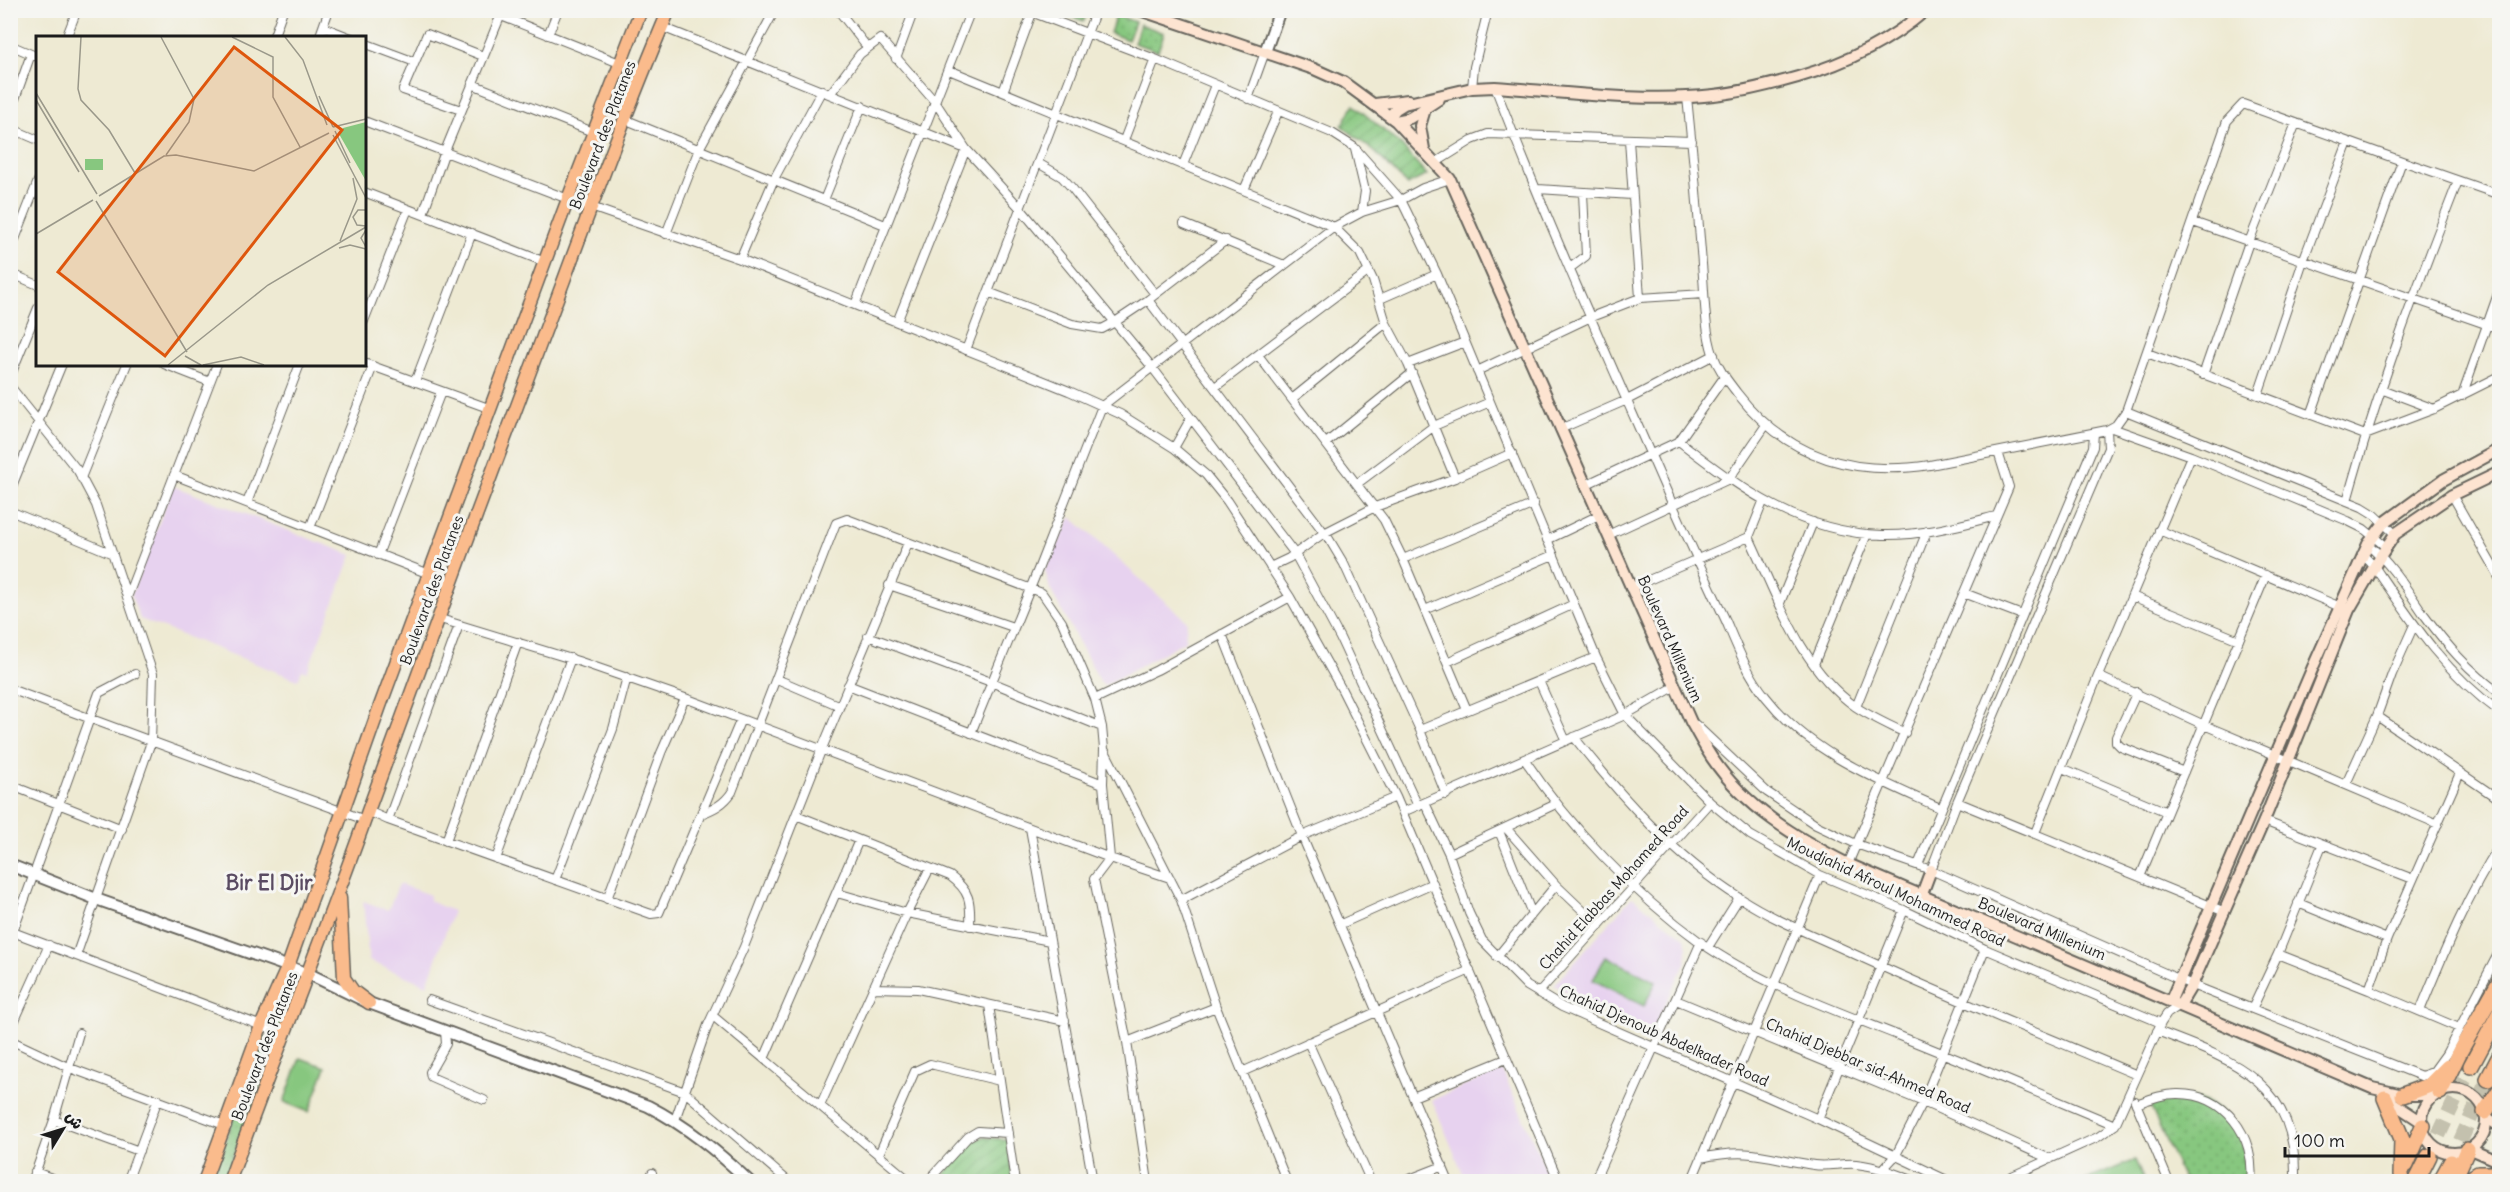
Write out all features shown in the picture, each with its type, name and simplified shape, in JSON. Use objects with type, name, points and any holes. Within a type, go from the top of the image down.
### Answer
[{"type":"highway","points":[[2438,1094],[2499,981]]},
{"type":"highway","points":[[2471,1066],[2499,1012]]},
{"type":"highway","points":[[2403,1095],[2430,1085],[2441,1076],[2460,1051]]},
{"type":"highway","points":[[2488,1078],[2499,1056]]},
{"type":"highway","points":[[2485,1114],[2499,1090]]},
{"type":"highway","points":[[2385,1098],[2402,1139],[2399,1178]]},
{"type":"highway","points":[[2399,1178],[2423,1124]]},
{"type":"highway","points":[[2453,1182],[2469,1149]]},
{"type":"highway","points":[[2416,1182],[2429,1156]]},
{"type":"highway","points":[[2440,1182],[2451,1161]]},
{"type":"highway","points":[[2466,1182],[2478,1174],[2499,1174]]},
{"type":"main road","name":"Boulevard des Platanes","points":[[204,1182],[227,1126],[261,1026],[288,966],[568,199],[641,10]]},
{"type":"main road","name":"Boulevard des Platanes","points":[[229,1182],[283,1034],[309,974],[340,890],[450,582],[624,119],[669,10]]},
{"type":"main road","name":"Boulevard Millenium","points":[[1140,10],[1265,52],[1333,78],[1393,118],[1450,179],[1691,722],[1712,758],[1757,807],[1781,828],[1848,864],[2372,1088]]},
{"type":"main road","points":[[1393,118],[1400,106],[1423,104],[1444,95],[1472,88],[1495,87],[1621,96],[1688,97],[1748,90],[1829,68],[1884,42],[1926,10]]},
{"type":"main road","points":[[1375,104],[1423,104]]},
{"type":"main road","points":[[1393,118],[1410,118],[1423,104]]},
{"type":"main road","points":[[1423,104],[1419,126],[1421,143],[1425,152]]},
{"type":"main road","points":[[2175,1003],[2225,912],[2264,821],[2362,554],[2384,523],[2443,480],[2499,449]]},
{"type":"main road","points":[[2186,982],[2212,907],[2275,754],[2344,608],[2395,534],[2452,495],[2499,472]]},
{"type":"main road","points":[[1922,894],[1931,870]]},
{"type":"main road","points":[[340,890],[344,978],[353,991],[369,1002]]},
{"type":"main road","points":[[2372,1088],[2403,1095],[2438,1094],[2451,1089],[2462,1090],[2480,1102],[2485,1114],[2499,1126]]},
{"type":"main road","points":[[2372,1088],[2423,1124],[2432,1143],[2439,1149],[2458,1153],[2469,1149],[2483,1135],[2485,1114]]},
{"type":"main road","points":[[2423,1124],[2426,1107],[2438,1094]]},
{"type":"main road","points":[[2469,1149],[2499,1162]]},
{"type":"street","points":[[67,36],[77,10]]},
{"type":"street","points":[[274,36],[283,10]]},
{"type":"street","points":[[320,36],[329,10]]},
{"type":"street","points":[[486,10],[642,72]]},
{"type":"street","points":[[548,35],[558,10]]},
{"type":"street","points":[[666,234],[699,149],[775,10]]},
{"type":"street","points":[[838,10],[867,47]]},
{"type":"street","points":[[896,59],[914,10]]},
{"type":"street","points":[[855,305],[971,10]]},
{"type":"street","points":[[966,350],[1096,10]]},
{"type":"street","points":[[1248,99],[1280,10]]},
{"type":"street","points":[[1472,88],[1474,67],[1488,10]]},
{"type":"street","points":[[1003,92],[1029,12]]},
{"type":"street","name":"Moudjahid Afroul Mohammed Road","points":[[1029,12],[1155,59],[1278,112],[1318,126],[1354,147],[1401,200],[1437,274],[1596,657],[1625,715],[1710,802],[1750,835],[1820,875],[1904,910],[1985,949],[2161,1023]]},
{"type":"street","points":[[423,214],[461,110],[500,17]]},
{"type":"street","points":[[323,27],[346,36]]},
{"type":"street","points":[[662,27],[966,149]]},
{"type":"street","points":[[461,110],[403,90],[427,34],[483,56]]},
{"type":"street","points":[[740,259],[774,180],[826,92],[867,47],[880,39],[936,103],[966,149]]},
{"type":"street","points":[[366,44],[415,62]]},
{"type":"street","points":[[10,45],[34,56],[10,112]]},
{"type":"street","points":[[1124,140],[1155,59]]},
{"type":"street","points":[[949,70],[1334,227],[1360,253],[1369,271],[1386,323],[1408,364],[1455,478]]},
{"type":"street","points":[[472,84],[593,132]]},
{"type":"street","points":[[1183,165],[1215,85]]},
{"type":"street","points":[[1495,87],[1591,317],[1673,506],[1747,668],[1765,696],[1807,739],[1838,760],[1940,808]]},
{"type":"street","points":[[1688,97],[1704,294],[1713,355],[1725,376],[1766,425],[1810,452],[1854,466],[1876,470],[1901,470],[2109,429],[2126,411],[2227,121],[2232,113],[2243,104],[2499,195]]},
{"type":"street","points":[[824,200],[862,106]]},
{"type":"street","points":[[1244,190],[1278,112]]},
{"type":"street","points":[[624,119],[885,225]]},
{"type":"street","points":[[366,122],[568,199],[740,259],[1102,406],[1120,414],[1174,448],[1206,475],[1227,501],[1290,597],[1342,690],[1396,797],[1559,1182]]},
{"type":"street","points":[[2203,375],[2249,242],[2296,123]]},
{"type":"street","points":[[10,128],[36,139]]},
{"type":"street","points":[[1435,163],[1472,140],[1488,134],[1692,141]]},
{"type":"street","points":[[1629,140],[1640,298]]},
{"type":"street","points":[[2258,395],[2303,261],[2348,142]]},
{"type":"street","points":[[1354,147],[1364,185],[1362,212]]},
{"type":"street","points":[[897,322],[966,149]]},
{"type":"street","name":"Chahid Djenoub Abdelkader Road","points":[[966,149],[1021,209],[1152,367],[1295,554],[1449,854],[1469,913],[1482,940],[1497,957],[1527,986],[1562,1007],[1818,1119],[1951,1182]]},
{"type":"street","points":[[2311,415],[2402,161]]},
{"type":"street","points":[[1038,163],[1062,177],[1072,188],[1182,343],[1324,533],[1344,564],[1420,730],[1446,795]]},
{"type":"street","points":[[971,734],[1102,406],[1334,227],[1362,212],[1401,200],[1423,188],[1450,179]]},
{"type":"street","points":[[2347,501],[2365,435],[2412,298],[2458,181]]},
{"type":"street","points":[[11,249],[36,186]]},
{"type":"street","points":[[1538,189],[1632,195]]},
{"type":"street","points":[[366,193],[545,262]]},
{"type":"street","points":[[1570,268],[1586,256],[1583,193]]},
{"type":"street","points":[[366,316],[408,209]]},
{"type":"street","points":[[2193,222],[2499,329]]},
{"type":"street","points":[[1184,224],[1284,265]]},
{"type":"street","points":[[415,382],[472,233]]},
{"type":"street","points":[[988,292],[1072,324],[1102,329],[1151,297],[1226,240]]},
{"type":"street","points":[[1215,387],[1369,271]]},
{"type":"street","points":[[10,273],[36,284]]},
{"type":"street","points":[[1380,299],[1437,274]]},
{"type":"street","points":[[2462,396],[2499,288]]},
{"type":"street","points":[[1477,371],[1591,317],[1640,298],[1704,294]]},
{"type":"street","points":[[10,377],[36,313]]},
{"type":"street","points":[[1292,399],[1386,323]]},
{"type":"street","points":[[1408,364],[1465,342]]},
{"type":"street","points":[[2146,353],[2365,435],[2434,409],[2499,376]]},
{"type":"street","points":[[1258,355],[1375,507],[1403,559],[1467,710]]},
{"type":"street","points":[[1560,429],[1627,400],[1713,355]]},
{"type":"street","points":[[366,364],[491,409]]},
{"type":"street","points":[[10,492],[61,366]]},
{"type":"street","points":[[81,478],[126,366]]},
{"type":"street","points":[[128,596],[216,366]]},
{"type":"street","points":[[247,503],[299,366]]},
{"type":"street","points":[[310,528],[373,366]]},
{"type":"street","points":[[185,368],[210,382]]},
{"type":"street","points":[[1326,443],[1412,373]]},
{"type":"street","points":[[1585,485],[1679,441],[1725,376]]},
{"type":"street","points":[[10,386],[81,478],[96,505],[153,674],[151,742],[76,956]]},
{"type":"street","points":[[2381,389],[2434,409]]},
{"type":"street","points":[[378,555],[441,392]]},
{"type":"street","points":[[1358,483],[1434,426],[1490,402]]},
{"type":"street","points":[[2126,411],[2369,511],[2395,534]]},
{"type":"street","points":[[1174,448],[1191,418]]},
{"type":"street","points":[[1608,535],[1729,479],[1766,425]]},
{"type":"street","points":[[2109,429],[2191,456],[2348,521],[2383,551],[2449,646],[2480,678],[2499,693]]},
{"type":"street","points":[[1931,870],[1957,802],[2108,448],[2109,429]]},
{"type":"street","points":[[1918,865],[2093,447],[2094,433]]},
{"type":"street","points":[[1679,441],[1763,502],[1813,522],[1867,534],[1884,535],[1927,531],[1996,516]]},
{"type":"street","points":[[1848,864],[2008,487],[1998,452]]},
{"type":"street","points":[[1270,567],[1295,554],[1324,533],[1375,507],[1455,478],[1512,453]]},
{"type":"street","points":[[2035,834],[2098,676],[2191,456]]},
{"type":"street","points":[[174,475],[450,582]]},
{"type":"street","points":[[2452,495],[2499,579]]},
{"type":"street","points":[[1630,588],[1749,537],[1763,502]]},
{"type":"street","points":[[1403,559],[1534,504]]},
{"type":"street","points":[[10,511],[113,554]]},
{"type":"street","points":[[1547,540],[1599,515]]},
{"type":"street","points":[[701,814],[727,800],[732,792],[836,523],[848,519],[1042,593],[1062,622],[1095,699],[1102,727],[1103,784],[1110,858],[1094,879],[1127,1042],[1148,1182]]},
{"type":"street","points":[[1780,603],[1813,522]]},
{"type":"street","points":[[2159,530],[2344,608]]},
{"type":"street","points":[[1856,706],[1927,531]]},
{"type":"street","points":[[1814,664],[1867,534]]},
{"type":"street","points":[[1749,537],[1790,626],[1814,664],[1856,706],[1905,734]]},
{"type":"street","points":[[675,1120],[713,1016],[744,946],[848,685],[908,543]]},
{"type":"street","points":[[2362,554],[2374,567],[2414,625],[2458,678],[2499,712]]},
{"type":"street","points":[[1425,610],[1553,555]]},
{"type":"street","points":[[2140,877],[2266,575]]},
{"type":"street","points":[[889,585],[1013,627]]},
{"type":"street","points":[[1964,593],[2022,615]]},
{"type":"street","points":[[2132,596],[2239,640]]},
{"type":"street","points":[[1095,699],[1128,685],[1290,597]]},
{"type":"street","points":[[1447,662],[1574,604]]},
{"type":"street","points":[[437,618],[627,677],[1110,858],[1170,878]]},
{"type":"street","points":[[388,820],[459,625]]},
{"type":"street","points":[[2346,784],[2414,625]]},
{"type":"street","points":[[1222,634],[1302,836],[1449,1182]]},
{"type":"street","points":[[2014,634],[2027,640]]},
{"type":"street","points":[[868,636],[1102,727]]},
{"type":"street","points":[[446,841],[518,642]]},
{"type":"street","points":[[1420,730],[1596,657]]},
{"type":"street","points":[[496,859],[571,658]]},
{"type":"street","points":[[135,674],[99,693],[12,932],[283,1034]]},
{"type":"street","points":[[2098,676],[2137,692],[2204,725],[2438,824]]},
{"type":"street","points":[[555,880],[613,729],[627,677]]},
{"type":"street","points":[[777,679],[840,706]]},
{"type":"street","points":[[1539,681],[1566,741]]},
{"type":"street","points":[[848,685],[1103,784]]},
{"type":"street","points":[[1403,812],[1625,715],[1674,687]]},
{"type":"street","points":[[10,689],[343,812],[388,820],[651,914],[659,913],[741,719]]},
{"type":"street","points":[[2137,692],[2116,737],[2116,742],[2121,747],[2184,772]]},
{"type":"street","points":[[607,899],[661,753],[684,698]]},
{"type":"street","points":[[2377,716],[2499,800]]},
{"type":"street","points":[[1691,722],[1767,792],[1793,812],[1856,844],[1931,870],[2186,982],[2421,1076],[2429,1074],[2436,1068],[2499,950]]},
{"type":"street","points":[[1574,737],[1603,774],[1671,844],[1739,898],[1880,966],[2138,1075]]},
{"type":"street","points":[[1104,749],[1181,900],[1216,1006],[1287,1182]]},
{"type":"street","points":[[1525,760],[1556,804],[1635,886],[1704,944],[1775,984],[2115,1125]]},
{"type":"street","points":[[2062,768],[2167,812]]},
{"type":"street","points":[[2369,990],[2387,939],[2460,773]]},
{"type":"street","points":[[10,785],[122,829]]},
{"type":"street","points":[[1181,900],[1302,836],[1396,797]]},
{"type":"street","name":"Chahid Elabbas Mohamed Road","points":[[1538,993],[1710,802]]},
{"type":"street","points":[[1957,802],[2225,912]]},
{"type":"street","points":[[1449,854],[1556,804]]},
{"type":"street","points":[[796,815],[950,876],[961,884],[968,895],[970,926]]},
{"type":"street","points":[[2264,821],[2413,879]]},
{"type":"street","points":[[1030,828],[1093,1182]]},
{"type":"street","points":[[1502,830],[1599,926]]},
{"type":"street","points":[[1502,830],[1532,914]]},
{"type":"street","points":[[764,1059],[860,840]]},
{"type":"street","points":[[2253,1007],[2278,954],[2322,845]]},
{"type":"street","points":[[2421,1011],[2459,919],[2499,845]]},
{"type":"street","points":[[10,865],[96,899],[288,966],[369,1002],[648,1106],[702,1138],[750,1182]]},
{"type":"street","points":[[820,1106],[907,913],[930,868]]},
{"type":"street","points":[[1691,1182],[1820,875]]},
{"type":"street","points":[[1341,924],[1433,884]]},
{"type":"street","points":[[1497,957],[1556,885]]},
{"type":"street","points":[[837,893],[907,913],[1050,941]]},
{"type":"street","points":[[1594,1182],[1676,1000],[1704,944],[1739,898]]},
{"type":"street","points":[[2298,903],[2387,939]]},
{"type":"street","points":[[1818,1119],[1904,910]]},
{"type":"street","points":[[10,1031],[49,945]]},
{"type":"street","points":[[1883,1169],[1896,1155],[1923,1102],[1985,949]]},
{"type":"street","points":[[2278,954],[2459,1028]]},
{"type":"street","points":[[1242,1072],[1470,970]]},
{"type":"street","points":[[873,988],[918,989],[1065,1021]]},
{"type":"street","points":[[429,1000],[685,1092],[789,1182]]},
{"type":"street","name":"Chahid Djebbar sid-Ahmed Road","points":[[1676,1000],[1923,1102],[2050,1159]]},
{"type":"street","points":[[1999,1182],[2098,1137],[2115,1125],[2157,1031],[2175,1003]]},
{"type":"street","points":[[989,1005],[1015,1182]]},
{"type":"street","points":[[1127,1042],[1216,1006]]},
{"type":"street","points":[[713,1016],[911,1182]]},
{"type":"street","points":[[445,1031],[446,1044],[430,1072],[431,1077],[484,1100]]},
{"type":"street","points":[[2157,1031],[2210,1051],[2232,1062],[2258,1080],[2286,1119],[2296,1160],[2295,1182]]},
{"type":"street","points":[[32,1182],[54,1120],[79,1033]]},
{"type":"street","points":[[10,1040],[70,1068],[227,1126]]},
{"type":"street","points":[[1308,1042],[1371,1182]]},
{"type":"street","points":[[1413,1097],[1506,1059]]},
{"type":"street","points":[[879,1155],[915,1071],[921,1066],[930,1064],[1000,1081]]},
{"type":"street","points":[[2130,1092],[2169,1182]]},
{"type":"street","points":[[2136,1104],[2160,1095],[2178,1094],[2208,1100],[2223,1108],[2245,1134],[2251,1154],[2251,1182]]},
{"type":"street","points":[[127,1182],[158,1099]]},
{"type":"street","points":[[54,1120],[139,1151]]},
{"type":"street","points":[[927,1182],[968,1137],[978,1131],[1008,1133]]},
{"type":"street","points":[[1701,1158],[1739,1152],[1762,1154],[1815,1165],[1853,1164],[1883,1169],[1917,1182]]},
{"type":"street","points":[[1402,1182],[1443,1166]]},
{"type":"street","points":[[35,1172],[63,1182]]},
{"type":"street","points":[[649,1182],[652,1173]]},
{"type":"shaded area","points":[[173,486],[352,555],[307,672],[302,670],[298,680],[140,619],[131,596]]},
{"type":"shaded area","points":[[1071,517],[1187,621],[1185,641],[1105,685],[1101,683],[1050,589],[1045,570]]},
{"type":"shaded area","points":[[399,884],[430,895],[429,901],[453,911],[427,985],[369,961],[363,901],[388,910]]},
{"type":"shaded area","points":[[1632,897],[1685,938],[1687,947],[1686,961],[1653,1030],[1648,1032],[1554,985]]},
{"type":"shaded area","points":[[1502,1070],[1551,1181],[1466,1181],[1432,1100]]},
{"type":"green space","points":[[1054,11],[1087,11],[1084,21]]},
{"type":"green space","points":[[1116,15],[1135,22],[1128,40],[1110,33]]},
{"type":"green space","points":[[1140,24],[1164,33],[1158,51],[1134,43]]},
{"type":"green space","points":[[1354,105],[1401,145],[1427,175],[1407,185],[1376,153],[1342,126]]},
{"type":"green space","points":[[1606,956],[1656,982],[1644,1006],[1593,980]]},
{"type":"green space","points":[[286,975],[300,980],[282,1028],[269,1023]]},
{"type":"green space","points":[[264,1036],[277,1041],[224,1181],[210,1182]]},
{"type":"green space","points":[[300,1058],[326,1067],[309,1112],[284,1102]]},
{"type":"green space","points":[[2178,1096],[2198,1099],[2213,1106],[2232,1122],[2243,1144],[2245,1181],[2184,1181],[2148,1101]]},
{"type":"green space","points":[[982,1137],[1009,1140],[1012,1181],[938,1182],[970,1143]]},
{"type":"green space","points":[[2135,1160],[2144,1181],[2084,1181]]},
{"type":"tunnel","points":[[2429,1156],[2471,1066]]},
{"type":"tunnel","points":[[2451,1162],[2488,1079]]},
{"type":"district","name":"Bir El Djir","points":[[269,883]]}]
